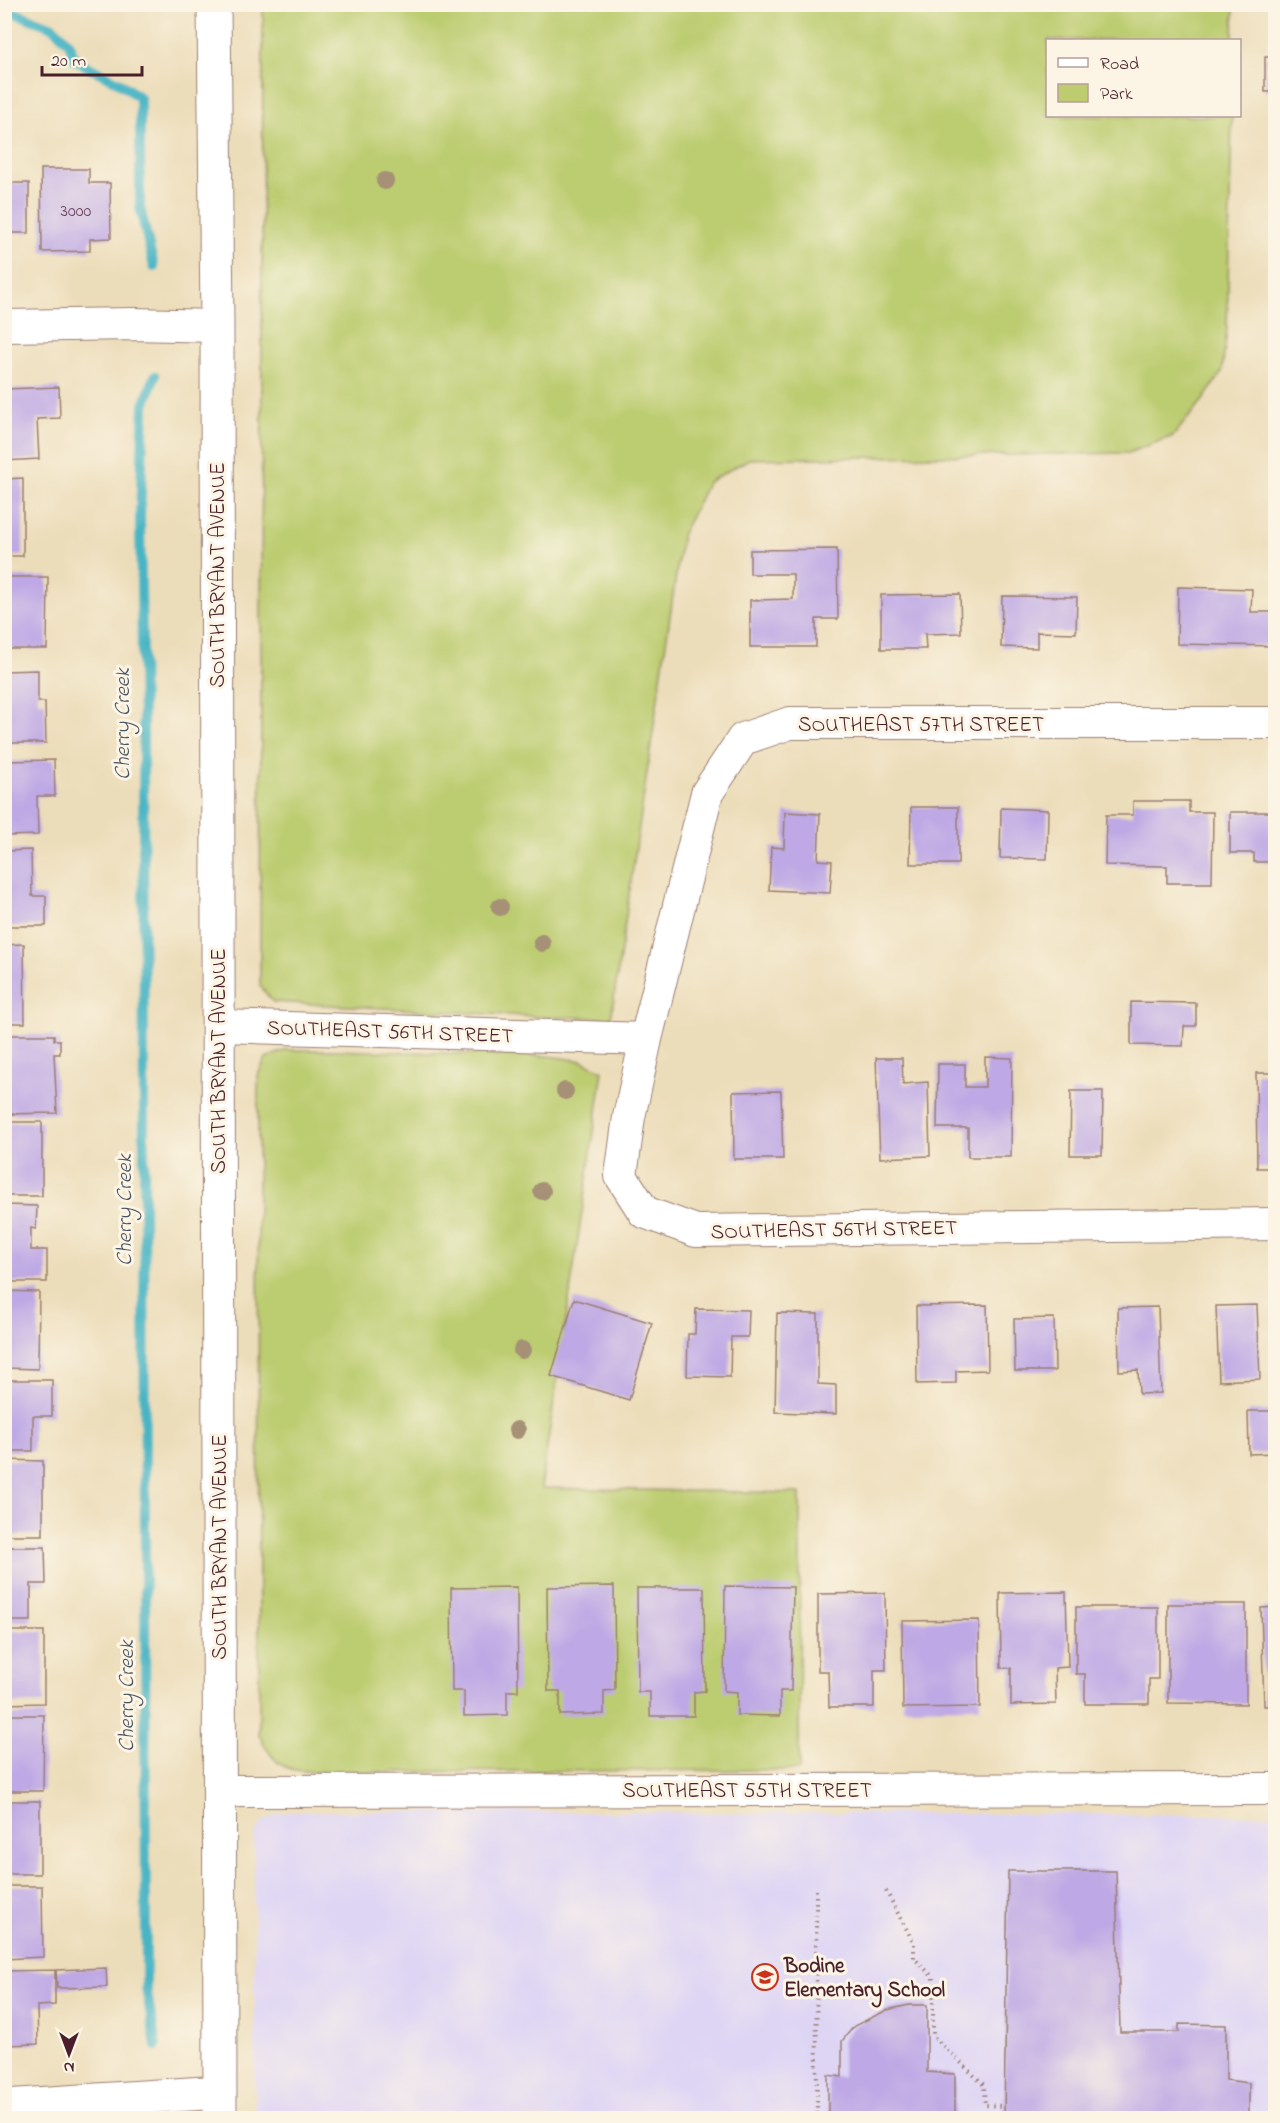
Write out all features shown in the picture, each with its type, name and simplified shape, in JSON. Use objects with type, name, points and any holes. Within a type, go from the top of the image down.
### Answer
[{"type":"main road","name":"SOUTH BRYANT AVENUE","points":[[214,4],[217,326],[220,2105]]},
{"type":"main road","points":[[4,2106],[220,2105]]},
{"type":"street","points":[[4,326],[133,324],[217,326]]},
{"type":"street","name":"SOUTHEAST 57TH STREET","points":[[646,1039],[707,793],[743,739],[790,723],[1275,723]]},
{"type":"street","name":"SOUTHEAST 56TH STREET","points":[[218,1026],[646,1039],[629,1117],[621,1176],[644,1212],[696,1231],[1275,1224]]},
{"type":"street","name":"SOUTHEAST 55TH STREET","points":[[219,1791],[1275,1789]]},
{"type":"path","points":[[816,1890],[817,2118]]},
{"type":"path","points":[[886,1891],[914,1943],[914,1958],[933,1977],[933,2036],[984,2085],[985,2105],[1004,2106]]},
{"type":"shaded area","name":"Bodine Elementary School","points":[[298,1811],[1275,1815],[1275,2118],[255,2118],[254,1836],[261,1824],[269,1818],[281,1813]]},
{"type":"green space","points":[[263,5],[1234,5],[1233,39],[1046,39],[1046,117],[1232,117],[1227,329],[1222,372],[1203,400],[1173,436],[1128,453],[749,459],[708,482],[682,534],[611,1018],[543,1017],[273,1002],[260,986]]},
{"type":"green space","points":[[287,1050],[549,1056],[583,1061],[603,1071],[541,1488],[800,1493],[799,1770],[316,1772],[287,1768],[270,1754],[259,1735],[258,1075],[266,1058]]},
{"type":"building","points":[[1265,57],[1276,57],[1276,92],[1265,92]]},
{"type":"building","points":[[41,169],[89,169],[89,183],[110,183],[111,238],[90,239],[90,251],[42,252]]},
{"type":"building","points":[[4,183],[29,183],[29,233],[7,233],[7,251],[4,251]]},
{"type":"building","points":[[59,387],[60,418],[37,419],[39,459],[4,461],[4,389]]},
{"type":"building","points":[[23,478],[23,556],[5,556],[5,479]]},
{"type":"building","points":[[837,549],[838,619],[816,619],[816,647],[750,647],[750,600],[793,599],[793,574],[750,574],[750,550]]},
{"type":"building","points":[[4,577],[48,577],[47,649],[4,649]]},
{"type":"building","points":[[1178,587],[1252,589],[1251,612],[1276,612],[1276,646],[1177,644]]},
{"type":"building","points":[[960,594],[961,633],[925,634],[926,649],[881,649],[881,595]]},
{"type":"building","points":[[1002,596],[1077,597],[1076,633],[1037,632],[1037,648],[1001,647]]},
{"type":"building","points":[[38,670],[38,702],[45,702],[46,743],[4,743],[4,671]]},
{"type":"building","points":[[54,760],[55,796],[37,796],[38,835],[5,836],[5,761]]},
{"type":"building","points":[[1133,801],[1189,801],[1189,812],[1213,812],[1212,883],[1167,883],[1167,866],[1105,865],[1106,815],[1133,815]]},
{"type":"building","points":[[911,807],[958,807],[958,864],[910,864]]},
{"type":"building","points":[[1001,808],[1048,810],[1047,859],[1000,858]]},
{"type":"building","points":[[785,812],[820,814],[818,860],[832,861],[830,893],[769,890],[771,847],[784,848]]},
{"type":"building","points":[[1230,812],[1276,812],[1276,862],[1254,862],[1254,853],[1230,853]]},
{"type":"building","points":[[31,850],[32,896],[46,896],[46,926],[4,926],[4,851]]},
{"type":"building","points":[[24,944],[25,1023],[4,1023],[4,945]]},
{"type":"building","points":[[1131,1002],[1196,1003],[1196,1026],[1184,1026],[1183,1046],[1131,1045]]},
{"type":"building","points":[[4,1035],[54,1035],[54,1040],[60,1040],[60,1054],[54,1054],[57,1113],[4,1114]]},
{"type":"building","points":[[985,1057],[1012,1058],[1011,1157],[968,1157],[968,1128],[937,1128],[938,1064],[965,1064],[965,1087],[985,1087]]},
{"type":"building","points":[[876,1058],[902,1058],[903,1084],[928,1082],[930,1156],[880,1158]]},
{"type":"building","points":[[1256,1073],[1276,1073],[1276,1168],[1257,1168]]},
{"type":"building","points":[[781,1091],[783,1159],[734,1159],[733,1092]]},
{"type":"building","points":[[1071,1091],[1103,1091],[1102,1155],[1070,1155]]},
{"type":"building","points":[[4,1122],[42,1122],[42,1196],[4,1196]]},
{"type":"building","points":[[5,1205],[37,1206],[36,1229],[31,1228],[31,1250],[47,1250],[47,1282],[5,1282]]},
{"type":"building","points":[[4,1291],[39,1292],[38,1369],[4,1368]]},
{"type":"building","points":[[574,1299],[652,1323],[629,1400],[551,1376]]},
{"type":"building","points":[[987,1305],[988,1370],[956,1371],[956,1383],[917,1384],[916,1306]]},
{"type":"building","points":[[1257,1305],[1260,1379],[1219,1381],[1216,1306]]},
{"type":"building","points":[[1158,1307],[1161,1393],[1139,1394],[1138,1370],[1119,1371],[1118,1308]]},
{"type":"building","points":[[696,1309],[749,1310],[748,1337],[731,1337],[730,1377],[687,1376],[688,1334],[695,1334]]},
{"type":"building","points":[[777,1313],[818,1314],[818,1384],[836,1385],[836,1414],[775,1412]]},
{"type":"building","points":[[1054,1318],[1055,1371],[1015,1371],[1014,1319]]},
{"type":"building","points":[[4,1380],[52,1380],[52,1416],[33,1416],[33,1451],[4,1451]]},
{"type":"building","points":[[1248,1411],[1276,1411],[1276,1453],[1249,1454]]},
{"type":"building","points":[[5,1460],[43,1461],[43,1535],[5,1535]]},
{"type":"building","points":[[4,1547],[45,1547],[46,1584],[31,1584],[31,1621],[4,1621]]},
{"type":"building","points":[[614,1586],[615,1690],[604,1691],[604,1714],[560,1715],[560,1691],[548,1691],[547,1587]]},
{"type":"building","points":[[725,1586],[793,1587],[791,1691],[780,1691],[780,1716],[737,1715],[737,1692],[724,1691]]},
{"type":"building","points":[[517,1587],[518,1691],[507,1691],[507,1715],[464,1716],[464,1691],[452,1691],[451,1588]]},
{"type":"building","points":[[637,1588],[704,1588],[705,1691],[694,1692],[694,1716],[650,1716],[650,1692],[638,1692]]},
{"type":"building","points":[[1066,1592],[1068,1667],[1055,1668],[1056,1704],[1011,1705],[1011,1668],[1001,1668],[1000,1593]]},
{"type":"building","points":[[885,1593],[886,1670],[874,1670],[874,1707],[829,1707],[828,1671],[818,1671],[818,1594]]},
{"type":"building","points":[[1168,1604],[1246,1604],[1246,1704],[1168,1703]]},
{"type":"building","points":[[1076,1607],[1158,1607],[1158,1679],[1149,1679],[1149,1704],[1085,1704],[1085,1674],[1076,1674]]},
{"type":"building","points":[[1276,1607],[1276,1706],[1264,1706],[1261,1608]]},
{"type":"building","points":[[979,1620],[980,1707],[903,1708],[902,1621]]},
{"type":"building","points":[[4,1631],[44,1631],[44,1703],[4,1704]]},
{"type":"building","points":[[4,1715],[44,1715],[43,1791],[4,1791]]},
{"type":"building","points":[[4,1801],[40,1801],[40,1874],[4,1874]]},
{"type":"building","points":[[1008,1871],[1116,1871],[1120,2032],[1179,2032],[1179,2024],[1226,2025],[1226,2080],[1249,2083],[1249,2118],[981,2118],[1004,2115]]},
{"type":"building","points":[[4,1886],[42,1886],[43,1957],[4,1959]]},
{"type":"building","points":[[106,1968],[107,1987],[57,1988],[56,1970]]},
{"type":"building","points":[[55,1970],[55,2005],[37,2006],[38,2044],[4,2045],[4,1971]]},
{"type":"building","points":[[909,2005],[927,2005],[927,2072],[955,2074],[955,2118],[828,2118],[828,2075],[842,2077],[842,2041],[854,2026],[887,2010]]},
{"type":"waterway","name":"Cherry Creek","points":[[4,9],[53,27],[69,43],[75,60],[120,83],[140,98],[140,208],[154,267]]},
{"type":"waterway","name":"Cherry Creek","points":[[155,376],[144,405],[140,518],[143,719],[146,1987],[156,2046]]},
{"type":"place","name":"Bodine Elementary School","points":[[765,1977]]}]
